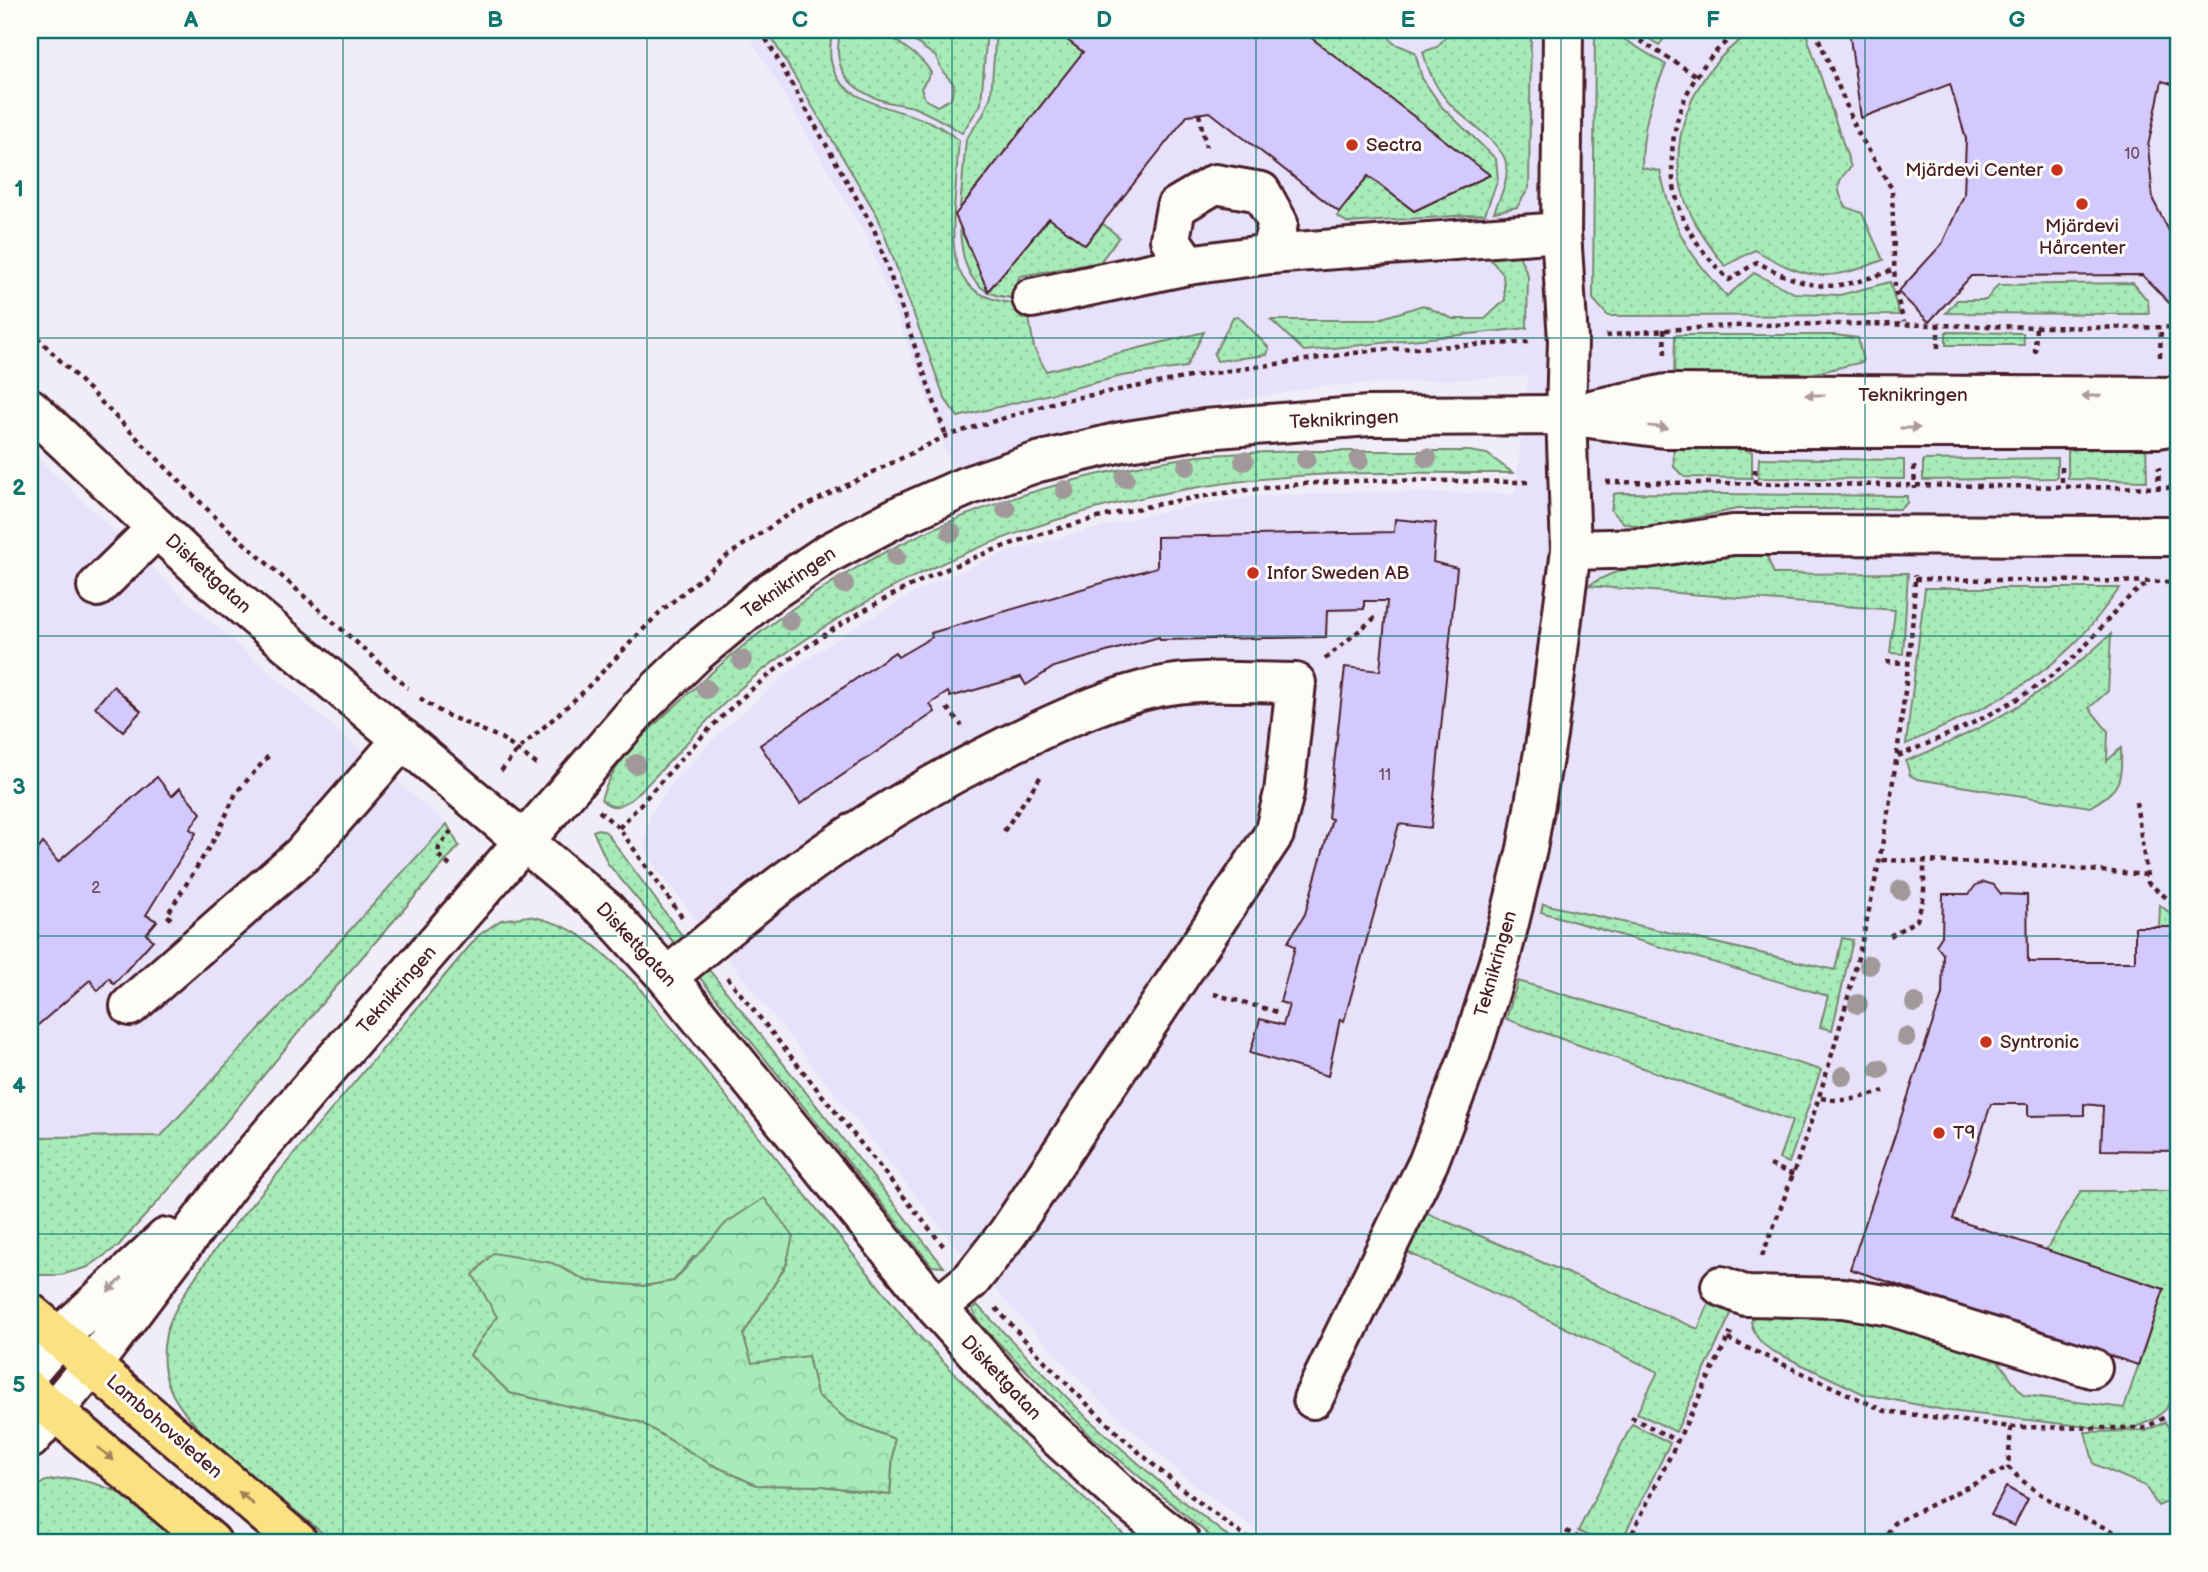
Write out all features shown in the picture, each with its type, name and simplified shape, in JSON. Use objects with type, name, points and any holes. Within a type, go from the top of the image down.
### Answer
[{"type":"main road","name":"Lambohovsleden","points":[[30,1313],[298,1542]]},
{"type":"main road","points":[[38,1414],[211,1542]]},
{"type":"street","points":[[1563,30],[1561,232],[1568,340],[1566,415]]},
{"type":"street","points":[[1188,265],[1170,239],[1176,207],[1214,184],[1261,192],[1278,223],[1270,254]]},
{"type":"street","points":[[1032,298],[1188,265],[1270,254],[1561,232]]},
{"type":"street","name":"Teknikringen","points":[[1566,415],[1666,394],[2178,397]]},
{"type":"street","name":"Diskettgatan","points":[[30,408],[211,579],[606,909],[667,977],[937,1308],[1028,1410],[1122,1496],[1180,1542]]},
{"type":"street","name":"Teknikringen","points":[[1313,1399],[1428,1163],[1470,1055],[1501,955],[1528,849],[1548,735],[1571,550],[1566,415]]},
{"type":"street","name":"Teknikringen","points":[[38,1414],[92,1365],[237,1173],[641,706],[697,652],[763,597],[827,554],[901,515],[967,486],[1038,462],[1121,442],[1205,429],[1369,416],[1566,415],[1664,428],[2159,428],[2178,424]]},
{"type":"street","points":[[97,587],[157,528]]},
{"type":"street","points":[[1571,550],[1647,548],[1733,535],[1916,533],[2178,536]]},
{"type":"street","points":[[667,977],[786,881],[872,820],[976,762],[1041,730],[1125,696],[1159,687],[1191,683],[1296,683],[1284,793],[1274,834],[1007,1233],[971,1280],[937,1308]]},
{"type":"street","points":[[130,1006],[302,855],[403,739]]},
{"type":"street","name":"Teknikringen","points":[[30,1371],[58,1337],[237,1173]]},
{"type":"street","points":[[1734,1291],[1843,1298],[1891,1306],[2092,1368]]},
{"type":"path","points":[[761,30],[874,229],[946,436]]},
{"type":"path","points":[[1623,30],[1697,76]]},
{"type":"path","points":[[1742,30],[1707,60],[1680,107],[1671,147],[1673,183],[1685,221],[1710,260],[1729,280],[1757,262],[1794,283],[1834,287],[1895,269]]},
{"type":"path","points":[[1815,30],[1857,131],[1892,188],[1895,290],[1905,323]]},
{"type":"path","points":[[1938,323],[1938,353]]},
{"type":"path","points":[[2035,354],[2036,324]]},
{"type":"path","points":[[30,330],[218,520],[420,699],[444,714],[501,738],[569,787],[619,828],[704,948],[971,1280],[1040,1358],[1175,1483],[1253,1542]]},
{"type":"path","points":[[1628,1542],[1728,1339],[1734,1291],[1794,1175],[1821,1098],[1882,860],[1909,663],[1915,579],[1914,455]]},
{"type":"path","points":[[619,828],[708,731],[751,690],[795,656],[897,592],[970,558],[1034,534],[1149,505],[1294,484],[1371,481],[1664,481],[1914,487],[2178,488]]},
{"type":"path","points":[[1915,579],[2178,582]]},
{"type":"path","points":[[1897,756],[1998,711],[2038,686],[2075,656],[2127,597],[2150,582]]},
{"type":"path","points":[[1296,683],[1378,615]]},
{"type":"path","points":[[1886,662],[1909,663]]},
{"type":"path","points":[[1004,831],[1045,770],[1050,757],[1041,730]]},
{"type":"path","points":[[196,949],[167,915],[218,832],[236,793],[271,753]]},
{"type":"path","points":[[2136,802],[2148,883],[2178,907]]},
{"type":"path","points":[[1882,860],[2019,864],[2147,875]]},
{"type":"path","points":[[1890,936],[1917,920],[1924,896],[1924,863]]},
{"type":"path","points":[[1175,983],[1281,1013]]},
{"type":"path","points":[[1821,1098],[1834,1101],[1858,1099],[1884,1091]]},
{"type":"path","points":[[1770,1165],[1794,1175]]},
{"type":"path","points":[[1728,1339],[1885,1412],[2011,1427],[2144,1427],[2174,1412]]},
{"type":"path","points":[[2178,1398],[2174,1412],[2178,1421]]},
{"type":"path","points":[[1631,1418],[1677,1441]]},
{"type":"path","points":[[2008,1467],[2011,1427]]},
{"type":"path","points":[[1882,1542],[1894,1523],[2008,1467]]},
{"type":"path","points":[[2008,1467],[2041,1497],[2137,1542]]},
{"type":"path","points":[[1566,1531],[1587,1542]]},
{"type":"shaded area","points":[[746,30],[2178,30],[2178,1542],[1272,1542],[1189,1481],[1092,1393],[965,1258],[648,858],[644,840],[650,816],[669,787],[713,739],[791,670],[855,627],[927,586],[1003,553],[1159,512],[1257,496],[1366,492],[1515,494],[1528,376],[1323,386],[1101,424],[951,470],[940,431],[866,236]]},
{"type":"shaded area","points":[[30,450],[190,604],[447,824],[161,1136],[30,1137]]},
{"type":"green space","points":[[767,30],[833,30],[830,54],[834,72],[844,85],[858,96],[934,124],[959,140],[953,230],[957,263],[962,276],[982,295],[1019,304],[1022,319],[1029,318],[1034,348],[1046,371],[1204,332],[1186,367],[1122,376],[958,417],[945,399],[878,217]]},
{"type":"green space","points":[[841,30],[884,30],[916,55],[931,73],[921,88],[925,99],[937,106],[951,99],[954,84],[943,72],[936,57],[899,30],[947,30],[951,35],[955,30],[987,30],[981,104],[962,133],[913,107],[869,95],[850,82],[840,65],[838,54]]},
{"type":"green space","points":[[996,30],[1054,30],[1083,52],[960,208],[966,139],[983,115],[991,96]]},
{"type":"green space","points":[[1301,30],[1385,30],[1393,43],[1415,52],[1422,78],[1442,107],[1496,159],[1498,179],[1485,214],[1348,223],[1337,216],[1368,176],[1414,211],[1490,175]]},
{"type":"green space","points":[[1452,30],[1531,30],[1529,188],[1517,207],[1494,212],[1506,180],[1505,159],[1495,144],[1446,99],[1428,67],[1423,52],[1437,47]]},
{"type":"green space","points":[[1595,30],[1609,30],[1666,65],[1648,115],[1642,168],[1660,171],[1670,209],[1683,239],[1701,266],[1727,296],[1754,273],[1794,293],[1840,295],[1890,282],[1899,315],[1608,316],[1593,299]]},
{"type":"green space","points":[[1635,30],[1671,30],[1659,45]]},
{"type":"green space","points":[[1757,30],[1805,30],[1851,167],[1840,181],[1840,195],[1846,207],[1862,213],[1883,260],[1846,272],[1817,275],[1789,267],[1755,250],[1725,266],[1696,225],[1684,197],[1679,173],[1683,124],[1704,79],[1719,59]]},
{"type":"green space","points":[[1049,218],[1085,245],[1103,224],[1119,237],[1100,262],[1021,276],[1014,286],[1017,298],[1001,297],[979,286],[966,266],[960,226],[989,290]]},
{"type":"green space","points":[[1503,249],[1519,255],[1528,276],[1527,328],[1304,351],[1271,320],[1376,320],[1423,305],[1453,319],[1485,319],[1505,300],[1503,274],[1483,251]]},
{"type":"green space","points":[[2133,283],[2148,301],[2149,314],[1946,313],[1957,300],[1986,300],[1998,285]]},
{"type":"green space","points":[[1238,316],[1269,348],[1267,355],[1217,361],[1214,354],[1233,317]]},
{"type":"green space","points":[[1946,332],[2023,333],[2024,345],[1946,345]]},
{"type":"green space","points":[[1675,335],[1835,335],[1858,338],[1863,362],[1789,379],[1674,379]]},
{"type":"green space","points":[[1673,440],[1715,441],[1752,452],[1752,478],[1685,477],[1674,467]]},
{"type":"green space","points":[[2146,441],[2147,481],[2068,479],[2068,451],[2100,442]]},
{"type":"green space","points":[[2173,442],[2178,442],[2178,482],[2172,482]]},
{"type":"green space","points":[[1291,451],[1469,451],[1487,454],[1513,473],[1355,473],[1255,480],[1179,490],[1030,528],[959,556],[889,589],[823,628],[742,687],[632,799],[616,806],[601,799],[616,769],[650,729],[744,645],[801,603],[860,566],[920,535],[984,508],[1050,487],[1119,470],[1191,457]]},
{"type":"green space","points":[[1759,458],[1904,460],[1904,479],[1758,478]]},
{"type":"green space","points":[[2057,458],[2057,478],[1923,480],[1923,460]]},
{"type":"green space","points":[[1614,494],[1907,496],[1907,503],[1900,509],[1737,509],[1646,528],[1624,523],[1611,510]]},
{"type":"green space","points":[[1763,547],[1774,574],[1908,573],[1903,654],[1890,653],[1895,610],[1588,586],[1607,576],[1650,562]]},
{"type":"green space","points":[[1925,588],[2120,588],[2082,636],[2038,674],[1996,701],[1906,744]]},
{"type":"green space","points":[[2111,634],[2108,691],[2089,708],[2108,731],[2107,761],[2121,748],[2121,769],[2117,784],[2100,801],[2090,807],[1917,779],[1910,775],[1906,761],[1963,736],[2015,708],[2064,674]]},
{"type":"green space","points":[[447,824],[459,846],[323,1002],[196,1159],[118,1246],[88,1267],[61,1275],[30,1275],[30,1137],[161,1136]]},
{"type":"green space","points":[[598,829],[606,832],[686,941],[675,944],[608,864],[593,831]]},
{"type":"green space","points":[[1543,904],[1835,970],[1842,938],[1853,940],[1832,1030],[1820,1027],[1828,996],[1541,912]]},
{"type":"green space","points":[[2160,905],[2178,920],[2178,963],[2172,963],[2173,928],[2159,927]]},
{"type":"green space","points":[[529,916],[562,926],[588,941],[636,984],[918,1335],[1016,1437],[1132,1542],[333,1542],[244,1470],[199,1429],[171,1391],[164,1370],[166,1334],[183,1296],[230,1231],[351,1086],[479,935],[501,920]],"holes":[[[693,1257],[786,1265],[743,1335],[752,1364],[808,1356],[817,1395],[847,1420],[894,1439],[890,1495],[823,1486],[756,1485],[709,1463],[640,1422],[510,1393],[470,1355],[497,1317],[552,1263],[587,1281],[644,1286],[674,1281]]]},
{"type":"green space","points":[[707,969],[944,1267],[932,1266],[700,978],[700,973]]},
{"type":"green space","points":[[1518,981],[1821,1070],[1789,1163],[1779,1159],[1792,1121],[1506,1019]]},
{"type":"green space","points":[[2081,1191],[2178,1191],[2178,1385],[2166,1409],[2156,1418],[2134,1428],[2116,1430],[1949,1411],[1864,1394],[1770,1349],[1754,1332],[1751,1322],[1758,1306],[1860,1312],[1989,1348],[2023,1395],[2124,1408],[2164,1289],[2046,1250]]},
{"type":"green space","points":[[764,1198],[793,1236],[786,1265],[743,1335],[752,1363],[808,1356],[817,1395],[847,1420],[894,1439],[890,1495],[823,1486],[756,1485],[709,1463],[640,1422],[510,1393],[470,1355],[497,1317],[473,1275],[493,1253],[552,1263],[587,1281],[644,1286],[674,1281],[726,1223]]},
{"type":"green space","points":[[1422,1211],[1698,1329],[1713,1294],[1736,1303],[1676,1432],[1637,1413],[1658,1372],[1403,1250]]},
{"type":"green space","points":[[977,1305],[1088,1419],[1170,1491],[1235,1542],[1217,1542],[1090,1435],[980,1324],[972,1310]]},
{"type":"green space","points":[[2165,1422],[2178,1442],[2178,1497],[2158,1506],[2145,1486],[2094,1464],[2085,1432],[2146,1431]]},
{"type":"green space","points":[[1632,1424],[1670,1443],[1621,1542],[1600,1542],[1578,1531]]},
{"type":"green space","points":[[69,1478],[104,1487],[131,1500],[181,1542],[30,1542],[30,1490],[46,1481]]},
{"type":"building","name":"Sectra","points":[[1054,30],[1301,30],[1490,175],[1414,211],[1368,176],[1339,212],[1210,112],[1188,115],[1085,245],[1049,218],[988,291],[955,215],[1083,52]]},
{"type":"building","name":"Mjärdevi Center","points":[[1849,30],[2178,30],[2178,86],[2162,81],[2148,146],[2153,200],[2178,248],[2178,312],[2142,275],[1971,276],[1929,322],[1898,292],[1942,244],[1964,195],[1966,139],[1950,84],[1861,118]]},
{"type":"building","points":[[1395,519],[1436,523],[1433,562],[1457,568],[1431,828],[1399,824],[1344,1021],[1340,1019],[1328,1076],[1250,1053],[1260,1019],[1283,1025],[1289,1005],[1280,1002],[1295,947],[1288,942],[1305,914],[1332,819],[1328,818],[1345,667],[1380,671],[1387,601],[1364,601],[1364,609],[1327,610],[1326,637],[1160,640],[1159,637],[1054,667],[1026,685],[1021,677],[950,697],[948,692],[930,704],[935,712],[800,804],[760,745],[895,652],[898,657],[932,637],[931,633],[1157,567],[1157,537],[1394,532]]},
{"type":"building","points":[[113,686],[141,711],[123,731],[95,707]]},
{"type":"building","points":[[157,777],[172,796],[180,788],[201,813],[190,829],[196,833],[146,915],[157,921],[146,934],[153,940],[114,984],[109,978],[98,991],[90,980],[30,1032],[30,860],[43,843],[58,862]]},
{"type":"building","name":"T9","points":[[1984,882],[1994,885],[2001,894],[2027,895],[2028,962],[2135,962],[2135,927],[2173,927],[2172,963],[2178,963],[2178,1151],[2101,1150],[2103,1106],[2084,1104],[2084,1115],[2028,1116],[2028,1104],[1991,1104],[1953,1219],[2164,1289],[2138,1365],[1850,1269],[1942,995],[1943,954],[1936,945],[1942,936],[1943,894],[1969,894],[1976,885]]},
{"type":"building","points":[[2006,1487],[2028,1499],[2014,1526],[1991,1515]]},
{"type":"place","name":"Sectra","points":[[1352,145]]},
{"type":"place","name":"Mjärdevi Center","points":[[2057,170]]},
{"type":"place","name":"Mjärdevi Hårcenter","points":[[2082,204]]},
{"type":"place","name":"Infor Sweden AB","points":[[1253,573]]},
{"type":"place","name":"Syntronic","points":[[1986,1042]]},
{"type":"place","name":"T9","points":[[1939,1133]]}]
